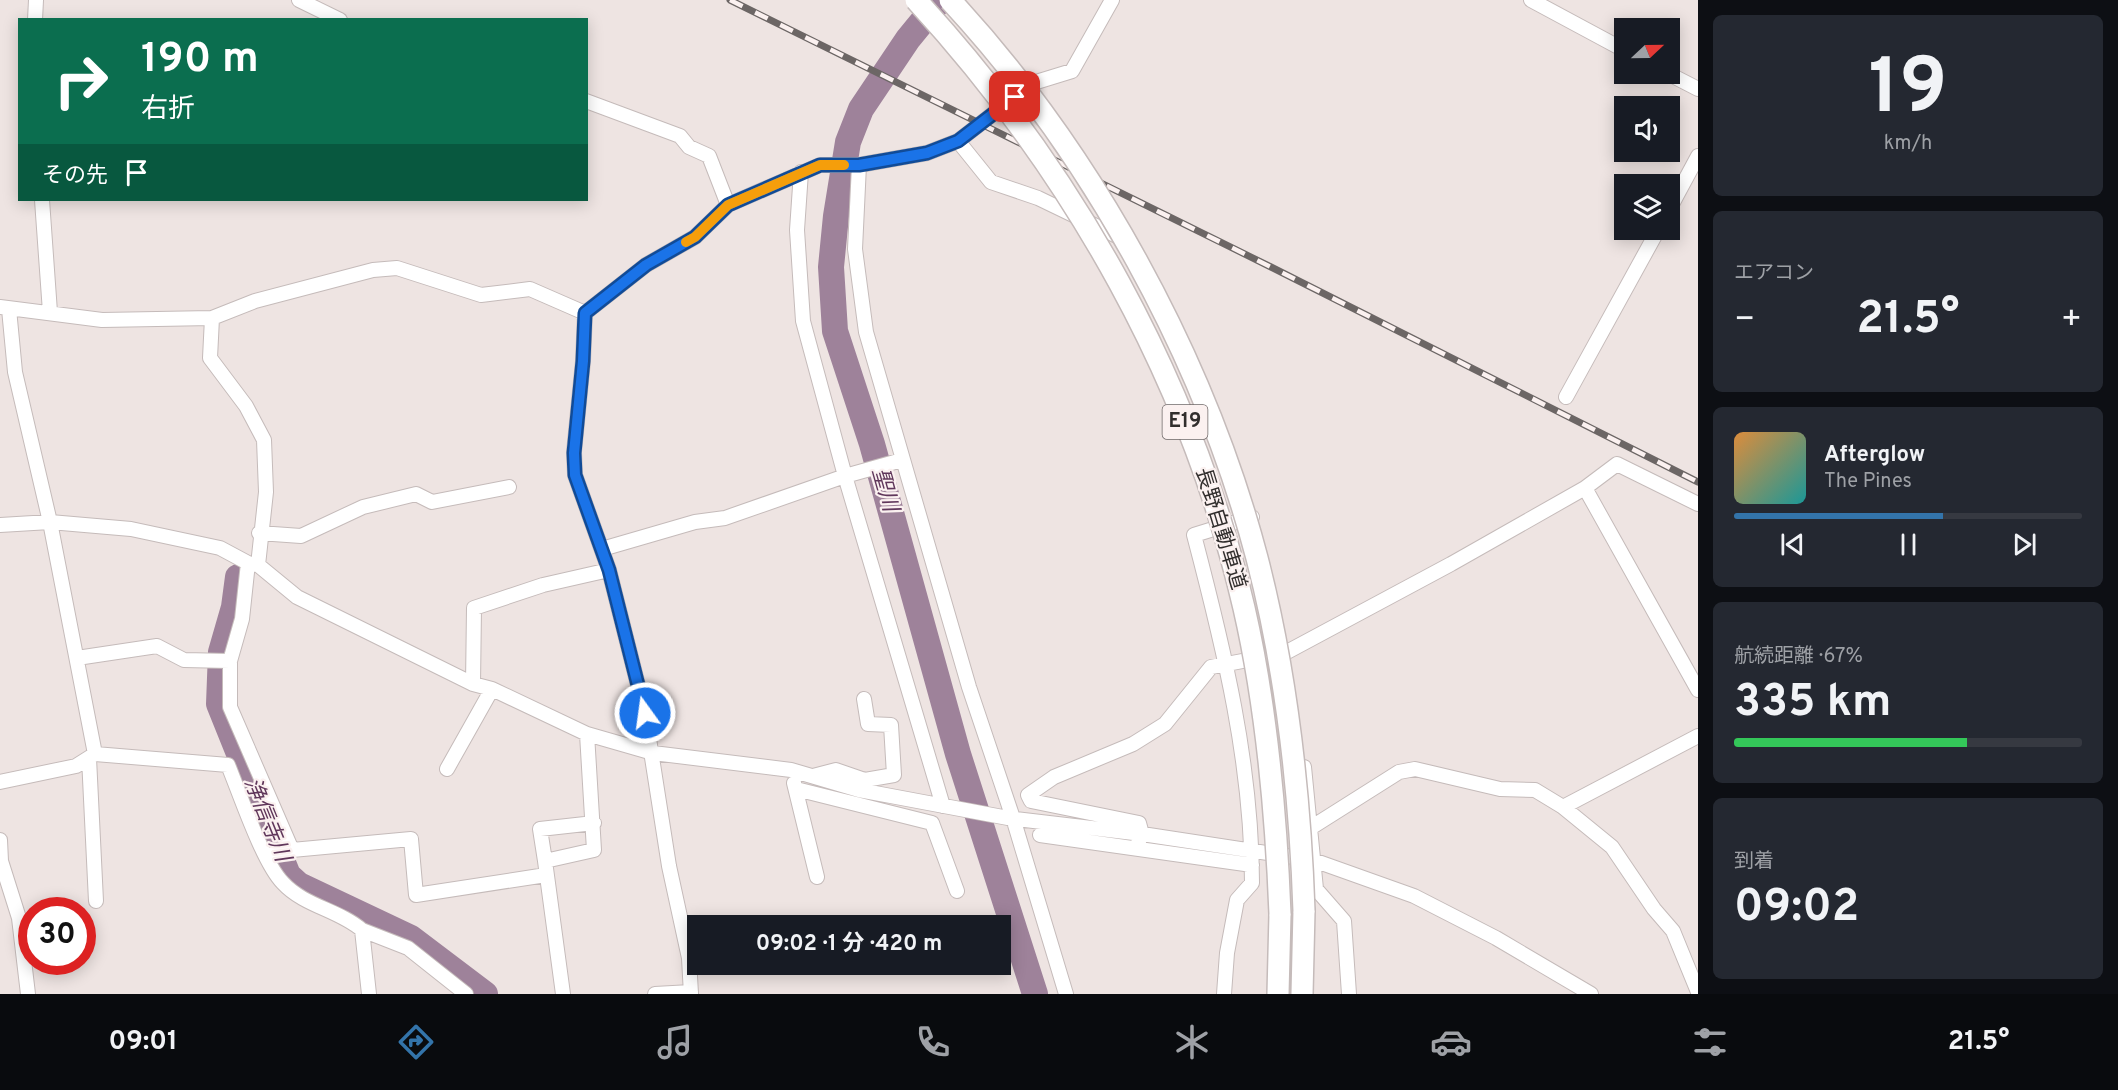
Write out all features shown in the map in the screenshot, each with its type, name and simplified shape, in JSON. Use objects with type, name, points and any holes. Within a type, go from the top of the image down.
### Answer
[{"type":"highway","name":"長野自動車道","points":[[916,0],[1012,114],[1070,199],[1140,322],[1192,440],[1224,534],[1253,651],[1272,781],[1280,914],[1278,994]]},
{"type":"highway","name":"長野自動車道","points":[[950,0],[1046,118],[1099,197],[1162,311],[1215,431],[1256,557],[1280,664],[1296,777],[1304,911],[1302,994]]},
{"type":"street","points":[[35,18],[36,0]]},
{"type":"street","points":[[299,0],[336,18]]},
{"type":"street","points":[[961,0],[1033,82]]},
{"type":"street","points":[[655,994],[691,993],[689,958],[669,866],[645,713],[609,570],[575,475],[574,453],[585,313],[646,265],[695,237],[728,205],[820,165],[859,165],[927,153],[958,141],[1033,82],[1072,71],[1112,0]]},
{"type":"street","points":[[1531,0],[1614,45]]},
{"type":"street","points":[[1680,80],[1698,89]]},
{"type":"street","points":[[588,102],[680,136],[688,147],[709,156],[728,205]]},
{"type":"street","points":[[958,141],[991,182],[1038,198],[1137,245],[1202,378],[1252,518],[1274,595],[1300,738],[1316,889],[1344,921],[1349,994]]},
{"type":"street","points":[[1680,189],[1698,156]]},
{"type":"street","points":[[859,165],[855,249],[866,332],[969,687],[1066,994]]},
{"type":"street","points":[[801,172],[797,230],[803,321],[844,476],[948,808]]},
{"type":"street","points":[[42,201],[50,312]]},
{"type":"street","points":[[1566,397],[1652,240]]},
{"type":"street","points":[[96,897],[92,756],[77,658],[50,522],[15,372],[4,308],[102,320],[212,318],[255,301],[373,270],[397,268],[481,294],[530,289],[585,313]]},
{"type":"street","points":[[212,318],[210,358],[249,411],[264,440],[266,492],[242,619],[223,660],[230,706],[290,851]]},
{"type":"street","points":[[602,549],[695,522],[725,518],[844,476],[902,460]]},
{"type":"street","points":[[1136,848],[1142,834],[1139,823],[1031,801],[1028,795],[1054,777],[1132,744],[1165,724],[1211,667],[1285,653],[1451,564],[1585,488],[1617,464],[1698,504]]},
{"type":"street","points":[[260,533],[301,536],[363,507],[416,494],[432,502],[509,487]]},
{"type":"street","points":[[1585,488],[1698,690]]},
{"type":"street","points":[[1224,994],[1227,953],[1237,900],[1252,883],[1252,858],[1243,758],[1227,663],[1194,535],[1252,518]]},
{"type":"street","points":[[0,525],[50,522],[131,529],[220,548],[253,564],[297,597],[473,684],[492,689],[587,734],[653,753],[791,770],[859,790],[948,808],[1142,834],[1252,858]]},
{"type":"street","points":[[473,684],[474,608],[543,585],[609,570]]},
{"type":"street","points":[[77,658],[157,646],[184,660],[223,660]]},
{"type":"street","points":[[447,769],[492,689]]},
{"type":"street","points":[[813,776],[836,770],[865,780],[894,775],[891,725],[868,724],[864,699]]},
{"type":"street","points":[[545,861],[594,850],[587,734]]},
{"type":"street","points":[[1563,807],[1698,736]]},
{"type":"street","points":[[0,782],[76,766],[92,756],[231,766],[250,758]]},
{"type":"street","points":[[231,766],[282,883],[302,897],[351,921],[362,930],[408,948],[466,994]]},
{"type":"street","points":[[1311,827],[1399,771],[1415,768],[1500,789],[1535,790],[1563,807],[1612,847],[1654,909],[1673,931],[1698,992]]},
{"type":"street","points":[[791,770],[817,877]]},
{"type":"street","points":[[796,789],[932,823],[957,891]]},
{"type":"street","points":[[563,994],[540,829],[594,823]]},
{"type":"street","points":[[1040,835],[1136,848],[1314,861],[1414,896],[1496,938],[1591,994]]},
{"type":"street","points":[[269,855],[411,839],[416,895],[546,875]]},
{"type":"street","points":[[0,840],[2,861],[19,918],[28,994]]},
{"type":"street","points":[[362,930],[369,994]]},
{"type":"waterway","name":"聖川","points":[[940,0],[908,39],[861,109],[848,142],[836,216],[831,267],[835,331],[872,444],[958,754],[1035,994]]},
{"type":"waterway","name":"浄信寺川","points":[[238,577],[234,607],[221,652],[219,704],[288,875],[299,885],[411,938],[485,994]]},
{"type":"railway","points":[[730,0],[1271,267],[1698,482]]},
{"type":"slow traffic","points":[[686,242],[695,237],[728,205],[820,165],[844,165]]},
{"type":"route","points":[[645,713],[609,570],[575,475],[574,453],[585,313],[646,265],[695,237],[728,205],[820,165],[859,165],[927,153],[958,141],[1015,97]]}]
